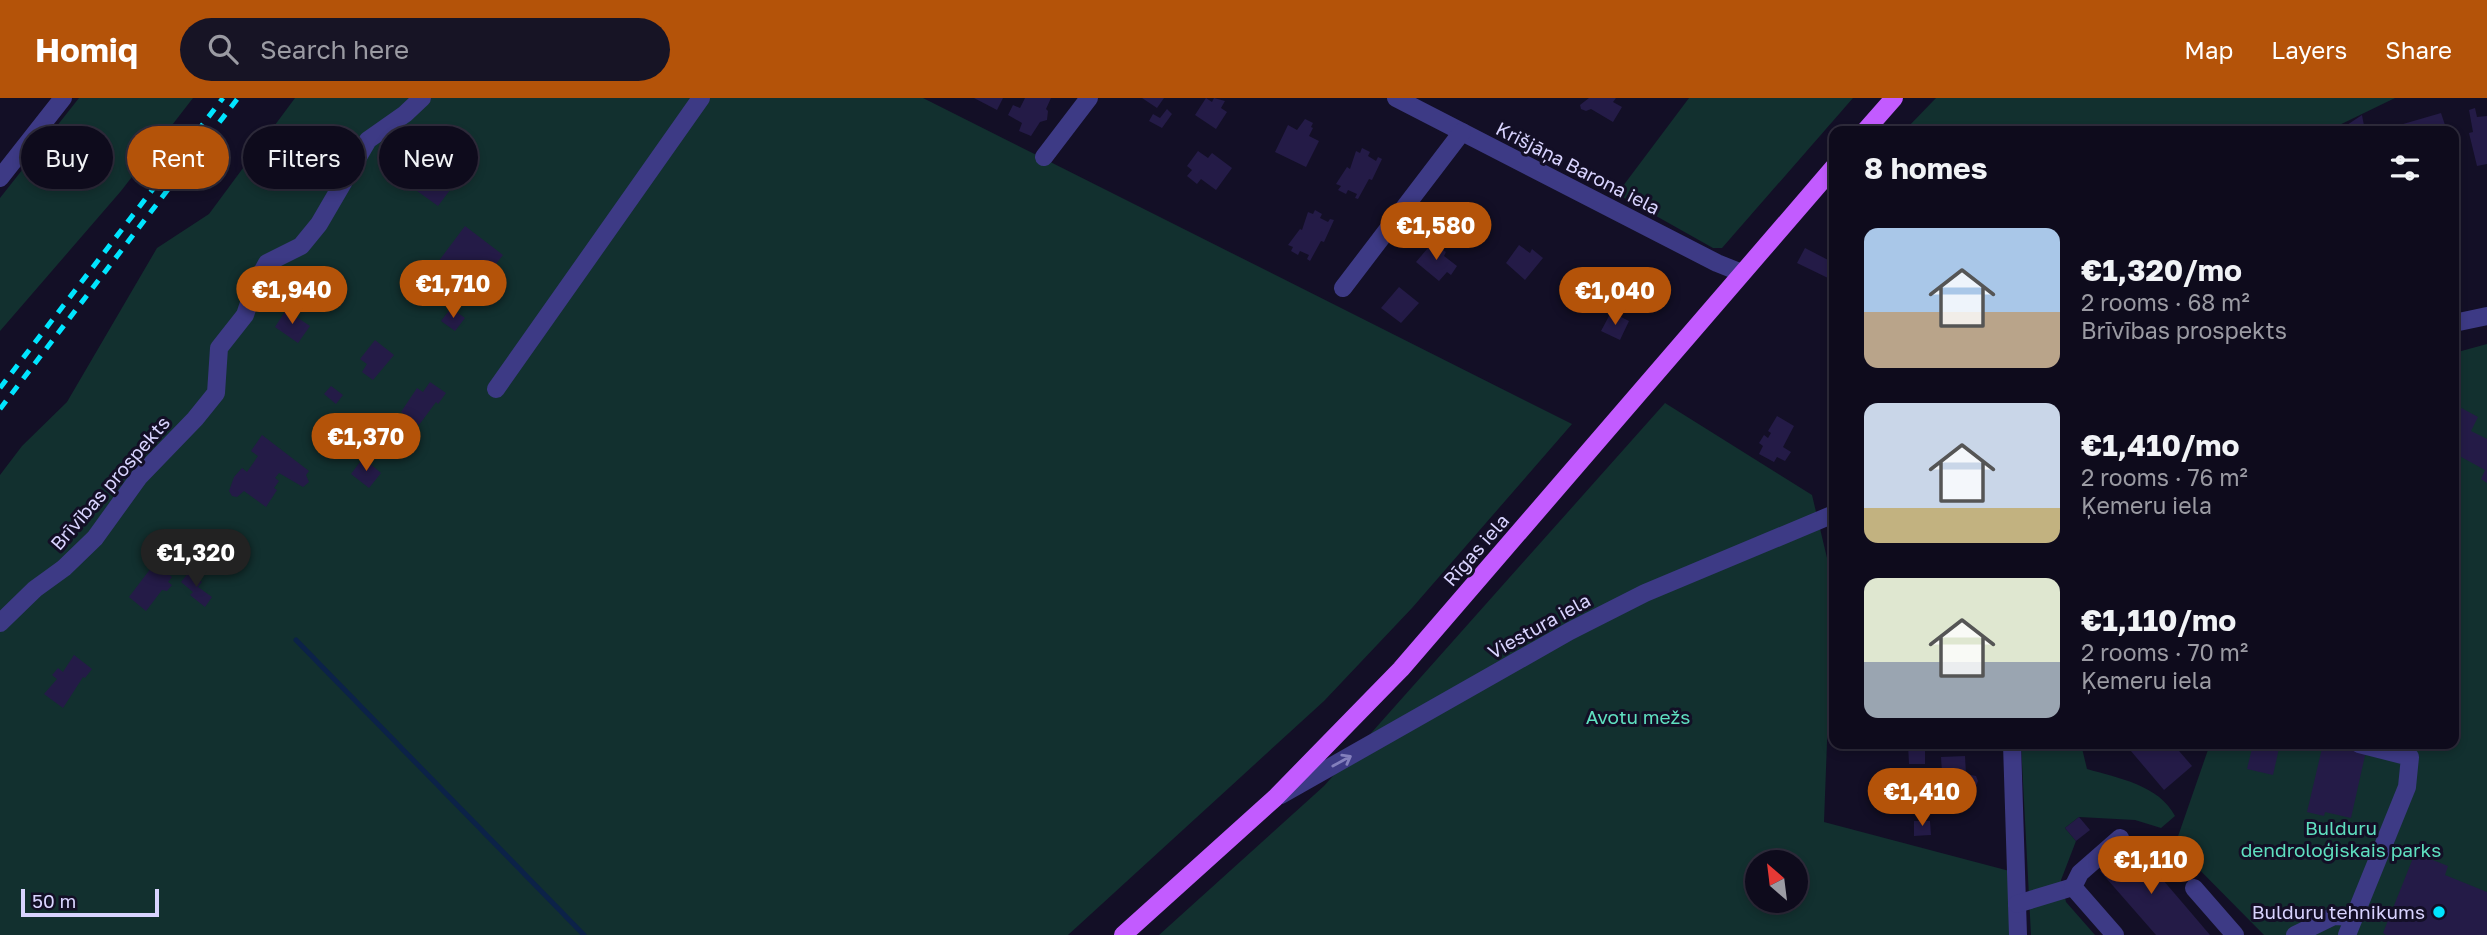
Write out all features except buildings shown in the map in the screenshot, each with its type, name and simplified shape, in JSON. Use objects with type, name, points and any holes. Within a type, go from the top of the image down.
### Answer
[{"type":"main road","points":[[1869,126],[1894,98]]},
{"type":"main road","name":"Rīgas iela","points":[[1123,935],[1275,798],[1401,669],[1829,173]]},
{"type":"street","points":[[0,178],[63,98]]},
{"type":"street","name":"Brīvības prospekts","points":[[0,623],[95,538],[139,477],[216,393],[219,348],[245,315],[255,285],[267,263],[301,246],[319,224],[368,140],[405,114],[422,98]]},
{"type":"street","points":[[496,389],[701,98]]},
{"type":"street","points":[[1044,157],[1089,98]]},
{"type":"street","name":"Krišjāņa Barona iela","points":[[1396,98],[1717,263],[1742,273]]},
{"type":"street","points":[[1343,288],[1462,132]]},
{"type":"street","points":[[2459,322],[2487,316]]},
{"type":"street","name":"Viestura iela","points":[[1275,798],[1570,631],[1645,593],[1829,516]]},
{"type":"street","points":[[2012,749],[2018,935]]},
{"type":"street","points":[[2347,935],[2407,787],[2410,757],[2379,749]]},
{"type":"street","points":[[2017,905],[2073,887],[2080,873],[2120,838]]},
{"type":"street","points":[[2073,887],[2115,935]]},
{"type":"street","points":[[2194,888],[2235,935]]},
{"type":"street","points":[[2295,935],[2334,916],[2354,917]]},
{"type":"green space","points":[[79,98],[193,98],[171,126],[127,126],[127,183],[0,331],[0,198],[21,171],[21,189],[113,189],[113,126],[57,126]]},
{"type":"green space","points":[[295,98],[923,98],[1572,424],[1412,608],[1324,701],[1068,935],[0,935],[0,475],[22,446],[67,402],[157,248],[209,214],[243,168],[243,189],[365,189],[365,126],[274,126]]},
{"type":"green space","points":[[1689,98],[1853,98],[1722,248],[1713,248],[1617,194]]},
{"type":"green space","points":[[1936,98],[2395,98],[2337,126],[1909,126]]},
{"type":"green space","name":"Bulduru dendroloģiskais parks","points":[[2487,344],[2487,935],[2264,935],[2175,845],[2208,749],[2459,749],[2459,352]]},
{"type":"green space","name":"Avotu mežs","points":[[1665,403],[1812,495],[1829,566],[1829,689],[1824,822],[2017,873],[2018,935],[1159,935],[1324,786]]},
{"type":"green space","points":[[2021,749],[2082,749],[2087,769],[2137,784],[2159,797],[2175,816],[2161,828],[2135,820],[2079,817],[2065,828],[2076,841],[2061,880],[2066,902],[2095,935],[2031,935]]},
{"type":"waterway","points":[[296,640],[584,935]]},
{"type":"railway","points":[[0,388],[223,98]]},
{"type":"railway","points":[[0,409],[238,98]]},
{"type":"place","name":"Bulduru tehnikums","points":[[2439,912]]}]
